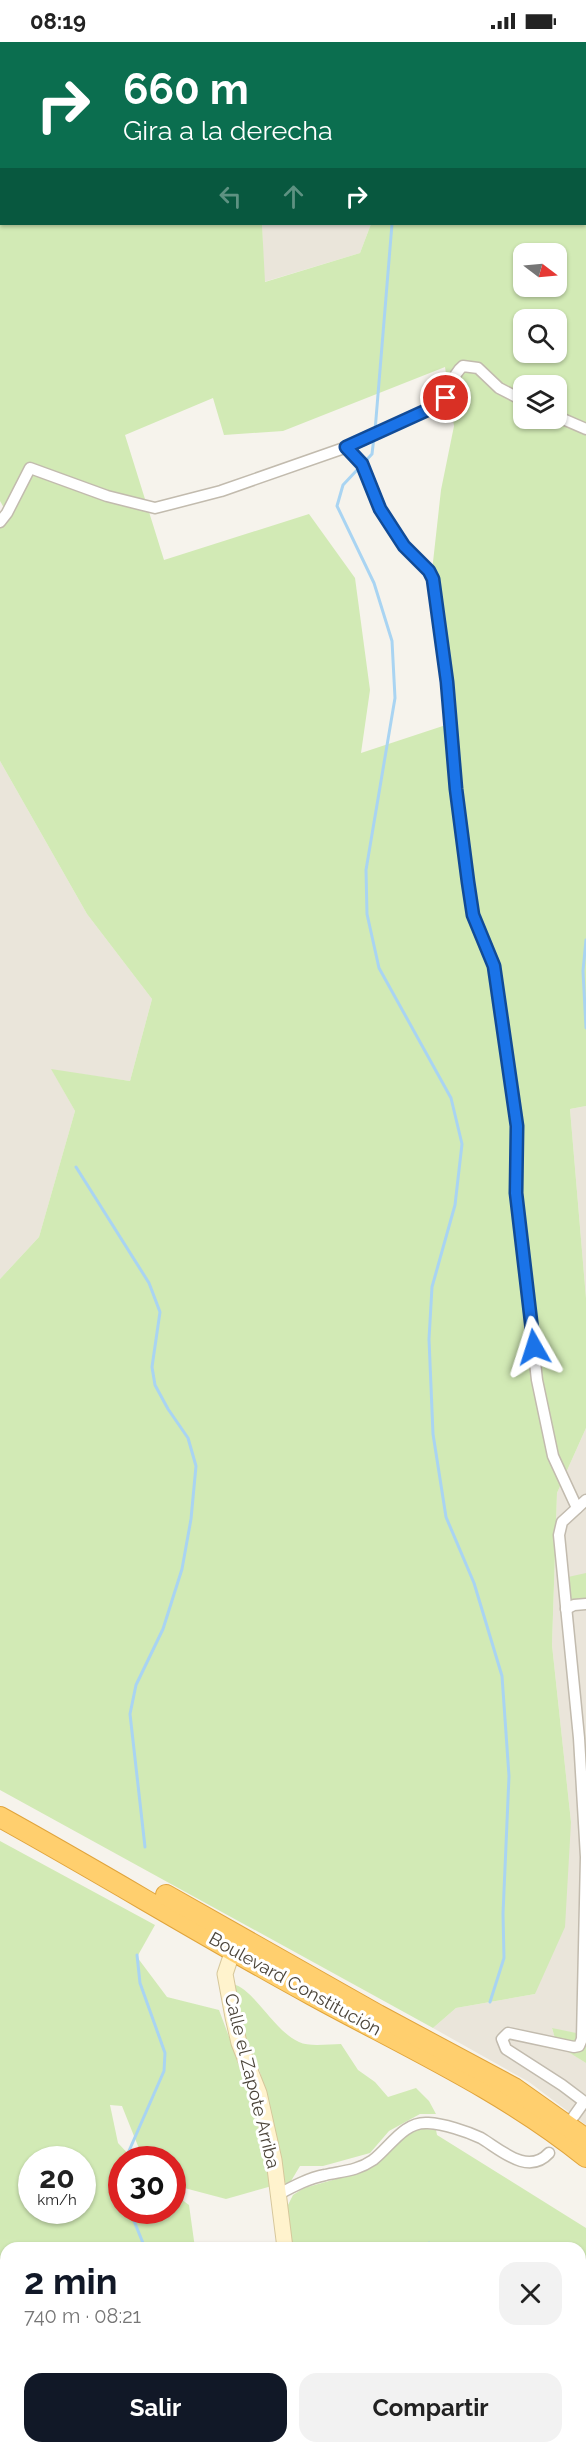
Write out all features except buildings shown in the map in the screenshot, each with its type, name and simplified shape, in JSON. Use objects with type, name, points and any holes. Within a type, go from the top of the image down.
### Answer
[{"type":"highway","name":"Boulevard Constitución","points":[[0,1803],[378,2015],[514,2088],[586,2139]]},
{"type":"highway","name":"Boulevard Constitución","points":[[0,1817],[232,1950],[478,2084],[557,2133],[586,2157]]},
{"type":"street","points":[[0,522],[30,468],[107,496],[156,508],[221,491],[346,447],[436,406],[446,398],[455,375],[463,366],[478,368],[499,388],[513,395]]},
{"type":"street","points":[[567,421],[586,429]]},
{"type":"street","points":[[346,447],[362,464],[380,509],[404,546],[429,571],[433,579],[447,682],[456,789],[473,915],[494,966],[517,1126],[516,1193],[537,1380],[553,1456],[577,1508]]},
{"type":"street","points":[[574,2116],[585,2102],[506,2049],[502,2039],[508,2033],[519,2034],[574,2047],[579,2046],[582,2038],[586,1857],[584,1792],[559,1529],[562,1522],[586,1500]]},
{"type":"street","points":[[566,1609],[574,1605],[586,1604]]},
{"type":"street","name":"Calle el Zapote Arriba","points":[[232,1950],[225,1974],[232,2017],[239,2043],[259,2093],[279,2194],[284,2242]]},
{"type":"street","points":[[279,2194],[299,2183],[323,2175],[363,2166],[373,2160],[404,2131],[420,2122],[436,2124],[474,2135],[520,2161],[534,2162],[549,2153]]},
{"type":"shaded area","points":[[262,225],[371,225],[360,253],[264,282]]},
{"type":"shaded area","points":[[0,761],[87,914],[152,999],[130,1081],[52,1070],[75,1111],[39,1237],[0,1279]]},
{"type":"shaded area","points":[[586,1106],[586,1298],[570,1109]]},
{"type":"shaded area","points":[[586,1428],[586,2035],[552,2029],[558,2045],[586,2063],[586,2125],[529,2082],[433,2028],[456,2008],[535,1994],[571,1822],[552,1645],[557,1493]]},
{"type":"green space","points":[[0,225],[262,225],[265,282],[360,253],[371,225],[586,225],[586,1106],[570,1109],[586,1298],[586,1428],[557,1493],[552,1645],[571,1822],[565,1927],[535,1994],[456,2008],[433,2028],[0,1790],[0,1279],[39,1237],[75,1111],[51,1069],[130,1081],[152,999],[87,914],[0,761],[0,522],[7,513],[0,501]],"holes":[[[445,367],[454,426],[441,490],[430,589],[455,722],[361,753],[370,690],[355,578],[309,514],[164,560],[125,435],[213,398],[224,435],[283,431]]]},
{"type":"green space","points":[[586,1573],[586,1600],[570,1599],[568,1577]]},
{"type":"green space","points":[[0,1841],[155,1925],[137,1957],[167,1997],[219,2010],[244,2077],[255,2099],[272,2186],[226,2199],[186,2188],[186,2146],[138,2146],[122,2106],[110,2105],[118,2143],[121,2146],[108,2146],[108,2224],[186,2224],[186,2203],[189,2205],[194,2242],[0,2242]]},
{"type":"green space","points":[[233,1984],[249,1994],[290,2037],[308,2044],[341,2044],[358,2070],[375,2082],[388,2097],[416,2088],[429,2101],[436,2114],[420,2114],[389,2131],[370,2153],[323,2166],[300,2166],[288,2186],[280,2176],[269,2124],[269,2103],[259,2069],[238,2032]]},
{"type":"green space","points":[[552,2028],[586,2035],[586,2063],[557,2045]]},
{"type":"green space","points":[[413,2128],[436,2130],[437,2135],[586,2228],[586,2242],[290,2242],[287,2207],[293,2195],[304,2188],[354,2174]]},
{"type":"waterway","points":[[375,431],[392,225]]},
{"type":"waterway","points":[[374,437],[372,454],[343,485],[337,506],[374,583],[392,641],[395,698],[366,870],[367,914],[379,968],[451,1098],[462,1144],[455,1205],[432,1287],[429,1339],[433,1434],[446,1517],[474,1583],[502,1676],[509,1776],[503,1914],[504,1958],[490,2002]]},
{"type":"waterway","points":[[586,940],[583,971],[586,1028]]},
{"type":"waterway","points":[[76,1167],[149,1283],[160,1312],[152,1367],[155,1385],[188,1438],[196,1466],[191,1519],[182,1569],[163,1629],[136,1685],[130,1714],[145,1847]]},
{"type":"waterway","points":[[131,2146],[164,2071],[165,2053],[140,1983],[137,1955]]},
{"type":"waterway","points":[[135,2224],[143,2242]]},
{"type":"route","points":[[446,398],[436,406],[346,447],[362,464],[380,509],[404,546],[429,571],[433,579],[447,682],[456,789],[473,915],[494,966],[517,1126],[516,1193],[534,1347]]}]
